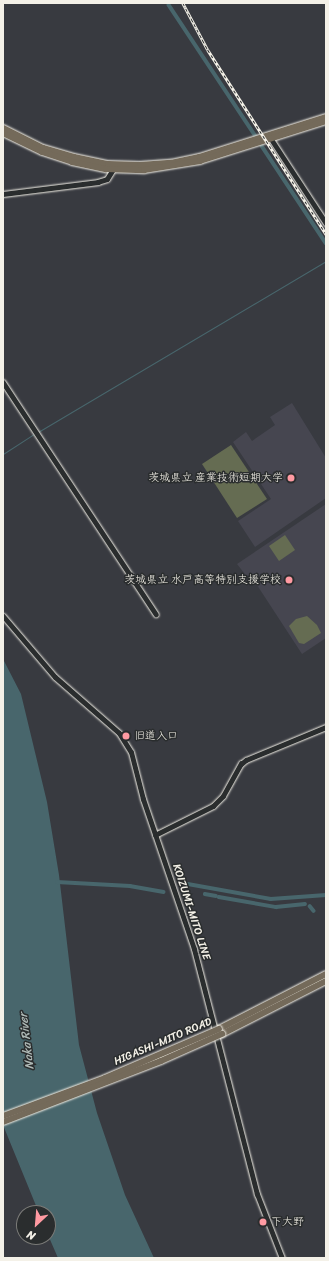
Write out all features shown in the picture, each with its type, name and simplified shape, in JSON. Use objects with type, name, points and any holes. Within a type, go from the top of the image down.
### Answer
[{"type":"highway","points":[[269,137],[326,117]]},
{"type":"highway","points":[[3,133],[57,158],[114,167],[181,161],[326,121]]},
{"type":"highway","points":[[3,128],[51,151],[114,167]]},
{"type":"highway","name":"HIGASHI-MITO ROAD","points":[[3,1116],[187,1044],[326,974]]},
{"type":"highway","name":"HIGASHI-MITO ROAD","points":[[3,1122],[189,1049],[326,981]]},
{"type":"main road","name":"KOIZUMI-MITO LINE","points":[[3,616],[49,671],[106,720],[124,740],[133,759],[155,835],[194,949],[257,1194],[282,1258]]},
{"type":"street","points":[[269,137],[326,223]]},
{"type":"street","points":[[3,194],[98,182],[107,179],[114,167]]},
{"type":"street","points":[[3,382],[156,614]]},
{"type":"street","points":[[155,835],[213,806],[223,796],[241,764],[246,760],[326,727]]},
{"type":"shaded area","name":"茨城県立 産業技術短期大学","points":[[292,403],[326,458],[326,498],[255,547],[238,521],[271,499],[233,442],[246,432],[252,441],[275,425],[270,417]]},
{"type":"shaded area","name":"茨城県立 水戸高等特別支援学校","points":[[326,504],[326,638],[302,654],[255,582],[248,578],[237,564]]},
{"type":"green space","points":[[231,445],[267,499],[237,518],[202,464]]},
{"type":"green space","points":[[285,535],[295,550],[279,561],[269,546]]},
{"type":"green space","points":[[307,616],[317,625],[321,633],[304,644],[299,643],[289,626],[296,619]]},
{"type":"water","name":"Naka River","points":[[3,659],[21,694],[47,802],[59,875],[79,1045],[97,1113],[125,1195],[154,1258],[58,1258],[52,1245],[56,1245],[56,1205],[36,1205],[3,1125]]},
{"type":"waterway","points":[[169,5],[255,135]]},
{"type":"waterway","points":[[262,146],[326,243]]},
{"type":"waterway","points":[[38,432],[326,261]]},
{"type":"waterway","points":[[3,454],[34,434]]},
{"type":"waterway","points":[[57,882],[130,886],[163,892]]},
{"type":"waterway","points":[[188,884],[271,899],[326,895]]},
{"type":"waterway","points":[[205,894],[216,896]]},
{"type":"waterway","points":[[219,897],[276,907],[305,904]]},
{"type":"waterway","points":[[310,906],[314,911]]},
{"type":"railway","points":[[183,3],[208,50],[326,234]]},
{"type":"place","name":"茨城県立 産業技術短期大学","points":[[291,478]]},
{"type":"place","name":"茨城県立 水戸高等特別支援学校","points":[[289,580]]},
{"type":"place","name":"旧道入口","points":[[126,736]]},
{"type":"place","name":"下大野","points":[[263,1222]]}]
